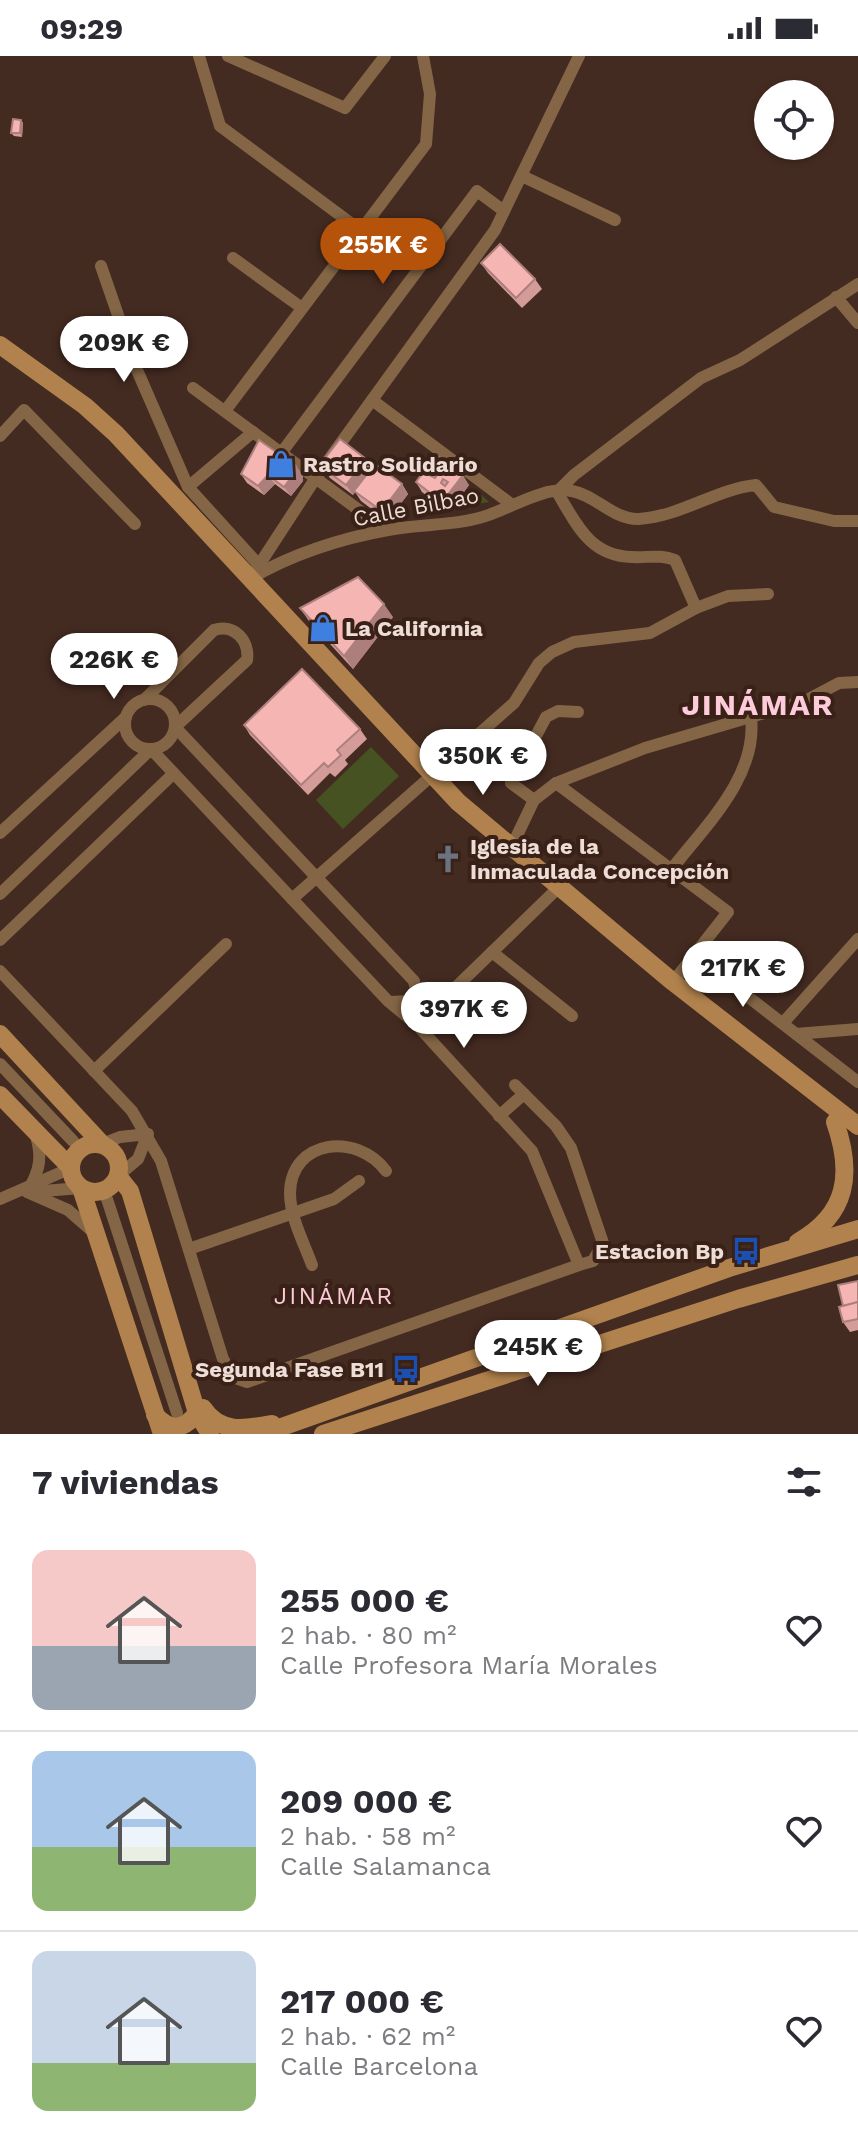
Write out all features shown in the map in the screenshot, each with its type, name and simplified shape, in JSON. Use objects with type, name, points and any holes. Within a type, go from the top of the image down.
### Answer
[{"type":"street","points":[[228,56],[345,108],[385,56]]},
{"type":"street","points":[[225,411],[426,144],[430,94],[423,56]]},
{"type":"street","points":[[253,571],[317,476],[495,230],[579,56]]},
{"type":"street","points":[[199,57],[220,126],[360,230]]},
{"type":"street","points":[[522,176],[615,220]]},
{"type":"street","points":[[282,452],[477,191],[504,211]]},
{"type":"street","points":[[233,258],[302,308]]},
{"type":"street","points":[[101,266],[137,370],[188,487],[253,571],[431,774],[511,848],[673,982],[858,1126]]},
{"type":"street","points":[[696,608],[675,560],[662,555],[608,554],[587,541],[557,492],[574,475],[701,378],[740,360],[858,284]]},
{"type":"street","points":[[836,297],[858,323]]},
{"type":"street","points":[[0,345],[85,406],[253,571]]},
{"type":"street","points":[[0,356],[23,362]]},
{"type":"street","points":[[193,388],[317,476],[386,530]]},
{"type":"street","points":[[372,400],[511,504]]},
{"type":"street","points":[[0,436],[24,410],[135,524]]},
{"type":"street","points":[[188,487],[253,432]]},
{"type":"street","name":"Calle Bilbao","points":[[253,571],[386,530],[479,518],[511,504],[557,492],[574,491],[620,516],[637,519],[709,500],[731,487],[756,485],[774,507],[834,521],[858,521]]},
{"type":"street","points":[[292,899],[514,703],[539,663],[552,652],[574,642],[650,633],[696,608],[728,596],[768,594]]},
{"type":"street","points":[[0,833],[126,717],[136,703],[144,700],[214,630],[223,627],[233,629],[249,650],[247,660],[175,727],[162,746],[151,749],[0,894]]},
{"type":"street","points":[[511,848],[534,800],[556,783],[645,748],[805,701],[839,683],[858,682]]},
{"type":"street","points":[[144,700],[167,705],[175,727],[414,981],[416,990],[411,1001],[417,1025]]},
{"type":"street","points":[[534,800],[511,783],[546,717],[558,711],[578,712]]},
{"type":"street","points":[[126,717],[130,739],[151,749],[388,1001],[417,1025],[540,1165],[579,1265]]},
{"type":"street","points":[[671,870],[736,787],[753,732],[751,717]]},
{"type":"street","points":[[0,940],[173,774]]},
{"type":"street","points":[[556,783],[728,912],[673,982]]},
{"type":"street","points":[[417,1025],[559,887]]},
{"type":"street","points":[[783,1023],[858,939]]},
{"type":"street","points":[[94,1071],[226,944]]},
{"type":"street","points":[[492,952],[572,1016]]},
{"type":"street","points":[[694,955],[858,1082]]},
{"type":"street","points":[[0,971],[132,1111],[148,1134],[161,1161],[223,1359],[233,1377],[247,1382],[593,1261],[603,1243],[571,1148],[556,1126],[520,1090],[499,1116]]},
{"type":"street","points":[[388,1001],[399,1004],[411,1001]]},
{"type":"street","points":[[796,1034],[858,1029]]},
{"type":"street","points":[[0,1034],[119,1160],[114,1184],[98,1192],[81,1188],[24,1192]]},
{"type":"street","points":[[0,1064],[73,1141]]},
{"type":"street","points":[[787,1070],[858,1146]]},
{"type":"street","points":[[0,1095],[71,1168],[81,1188],[162,1434]]},
{"type":"street","points":[[120,1137],[126,1131],[132,1111]]},
{"type":"street","points":[[768,1257],[814,1233],[837,1207],[845,1180],[845,1151],[835,1122]]},
{"type":"street","points":[[24,1192],[38,1173],[41,1152],[35,1133]]},
{"type":"street","points":[[71,1168],[73,1159],[85,1146],[148,1134]]},
{"type":"street","points":[[118,1176],[138,1159],[148,1134]]},
{"type":"street","points":[[312,1265],[293,1213],[290,1192],[294,1175],[305,1158],[316,1150],[350,1145],[367,1151],[386,1171]]},
{"type":"street","points":[[138,1159],[161,1161]]},
{"type":"street","points":[[0,1199],[24,1192],[71,1168]]},
{"type":"street","points":[[118,1176],[130,1191],[197,1413],[210,1434]]},
{"type":"street","points":[[189,1249],[334,1199],[359,1181]]},
{"type":"street","points":[[24,1192],[68,1210],[98,1238]]},
{"type":"street","points":[[107,1199],[177,1413]]},
{"type":"street","points":[[262,1434],[729,1268],[858,1229]]},
{"type":"street","points":[[323,1434],[738,1299],[858,1265]]},
{"type":"street","points":[[729,1268],[728,1286],[738,1299]]},
{"type":"street","points":[[193,1392],[206,1412],[219,1424],[241,1430],[313,1416]]},
{"type":"street","points":[[148,1396],[151,1434]]},
{"type":"street","points":[[155,1415],[165,1426],[176,1428],[187,1425],[197,1413]]},
{"type":"green space","points":[[474,488],[489,502],[459,507]]},
{"type":"green space","points":[[371,747],[399,776],[343,829],[316,800]]},
{"type":"building","points":[[13,119],[21,120],[20,133],[11,133]]},
{"type":"building","points":[[500,244],[535,279],[516,298],[481,263]]},
{"type":"building","points":[[340,439],[366,459],[346,485],[323,468],[322,462]]},
{"type":"building","points":[[259,440],[296,466],[296,471],[284,487],[268,475],[258,486],[241,474]]},
{"type":"building","points":[[436,455],[463,475],[442,502],[416,482]]},
{"type":"building","points":[[375,464],[402,484],[384,508],[379,509],[354,491]]},
{"type":"building","points":[[358,577],[384,604],[344,656],[300,608]]},
{"type":"building","points":[[302,669],[360,729],[337,750],[341,755],[328,767],[324,763],[301,785],[244,725]]},
{"type":"building","points":[[858,1281],[858,1302],[843,1306],[838,1285]]},
{"type":"building","points":[[858,1302],[858,1319],[843,1322],[839,1307]]},
{"type":"place","name":"Rastro Solidario","points":[[281,464]]},
{"type":"place","name":"La California","points":[[323,628]]},
{"type":"place","name":"Iglesia de la Inmaculada Concepción","points":[[448,859]]},
{"type":"place","name":"Estacion Bp","points":[[746,1251]]},
{"type":"place","name":"Segunda Fase B11","points":[[406,1369]]},
{"type":"district","name":"JINÁMAR","points":[[758,704]]},
{"type":"district","name":"JINÁMAR","points":[[334,1296]]}]
